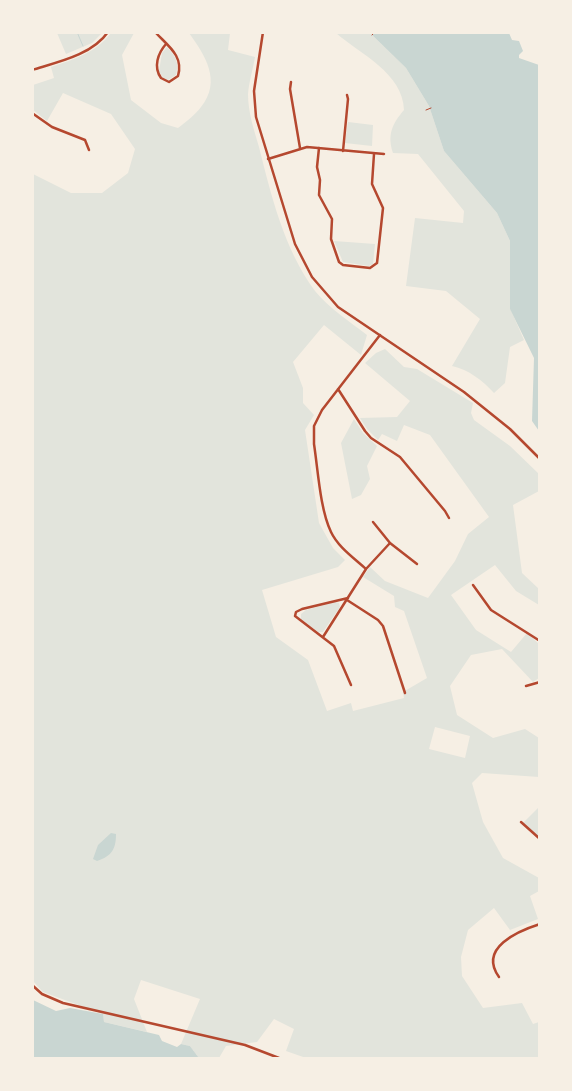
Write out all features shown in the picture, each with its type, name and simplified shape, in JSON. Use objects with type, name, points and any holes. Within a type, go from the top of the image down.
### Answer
[{"type":"street","points":[[32,70],[82,54],[94,47],[108,32]]},
{"type":"street","points":[[155,32],[176,54],[180,62],[178,76],[169,82],[161,78],[157,69],[159,54],[166,44]]},
{"type":"street","points":[[263,32],[256,71],[254,104],[268,159],[295,244],[305,266],[338,307],[476,401],[515,434],[540,459]]},
{"type":"street","points":[[291,82],[290,89],[300,148]]},
{"type":"street","points":[[343,151],[347,96]]},
{"type":"street","points":[[32,113],[52,127],[85,140],[89,150]]},
{"type":"street","points":[[268,159],[300,148],[384,154]]},
{"type":"street","points":[[319,148],[317,167],[320,180],[319,195],[332,219],[331,239],[339,262],[343,265],[370,268],[377,263],[383,208],[372,181],[374,154]]},
{"type":"street","points":[[366,569],[338,543],[331,533],[314,444],[314,426],[338,390],[380,335]]},
{"type":"street","points":[[338,390],[371,438],[400,457],[446,511],[448,518]]},
{"type":"street","points":[[372,522],[390,543],[417,564]]},
{"type":"street","points":[[323,637],[366,569],[390,543]]},
{"type":"street","points":[[473,585],[491,610],[540,641]]},
{"type":"street","points":[[351,685],[348,682],[337,651],[323,637],[299,620],[296,612],[347,599],[378,620],[383,626],[405,693]]},
{"type":"street","points":[[526,686],[540,682]]},
{"type":"street","points":[[521,822],[540,840]]},
{"type":"street","points":[[499,977],[495,972],[494,958],[505,939],[540,924]]},
{"type":"street","points":[[32,985],[42,994],[63,1003],[245,1045],[279,1058]]},
{"type":"path","points":[[372,35],[375,32]]},
{"type":"path","points":[[426,110],[430,108]]},
{"type":"shaded area","points":[[57,33],[102,33],[92,43],[66,54]]},
{"type":"shaded area","points":[[111,33],[134,33],[122,55],[131,100],[161,123],[178,128],[201,107],[210,88],[209,68],[201,50],[189,33],[230,33],[228,50],[255,57],[248,94],[250,114],[274,203],[287,240],[304,275],[315,291],[333,309],[367,335],[361,355],[324,325],[293,362],[303,388],[303,403],[314,415],[305,430],[319,523],[333,548],[345,560],[338,567],[262,590],[276,637],[308,660],[327,711],[351,703],[353,711],[404,698],[403,692],[427,678],[404,611],[395,607],[394,596],[363,577],[370,567],[385,581],[428,598],[455,561],[468,534],[489,517],[430,435],[404,425],[397,441],[382,434],[378,440],[367,429],[360,418],[397,417],[410,401],[365,363],[376,353],[385,349],[404,367],[417,369],[473,403],[471,413],[474,420],[510,446],[539,474],[539,491],[513,505],[522,573],[539,589],[539,605],[516,591],[495,565],[451,595],[476,630],[511,652],[527,633],[539,644],[539,678],[533,682],[502,649],[471,655],[450,686],[457,715],[493,738],[525,729],[539,738],[539,777],[482,773],[472,783],[483,822],[503,858],[539,878],[539,891],[530,896],[538,919],[510,930],[494,908],[468,930],[461,957],[462,976],[483,1008],[522,1003],[533,1024],[539,1022],[539,1058],[306,1058],[286,1051],[294,1029],[274,1019],[257,1042],[226,1046],[219,1058],[199,1058],[190,1046],[181,1044],[200,999],[141,980],[134,999],[147,1032],[104,1022],[103,1014],[43,992],[33,981],[33,174],[71,193],[102,193],[128,173],[135,149],[111,114],[63,93],[47,121],[33,110],[33,85],[54,78],[51,67],[84,54],[105,40]],"holes":[[[435,727],[470,736],[465,758],[429,749]]]},
{"type":"shaded area","points":[[336,33],[370,33],[406,68],[429,106],[444,151],[497,213],[510,241],[510,308],[524,340],[510,347],[505,383],[494,393],[475,376],[452,366],[480,319],[446,291],[406,286],[415,218],[463,223],[464,211],[418,154],[393,153],[391,135],[396,120],[404,110],[402,97],[396,85],[379,66]]},
{"type":"shaded area","points":[[370,33],[509,33],[512,40],[519,41],[523,51],[519,58],[539,65],[539,431],[532,421],[534,358],[510,309],[510,241],[497,213],[444,151],[429,106],[406,68]]},
{"type":"shaded area","points":[[167,47],[177,63],[176,75],[168,80],[163,78],[159,71],[162,53]]},
{"type":"shaded area","points":[[348,122],[373,125],[372,146],[345,143]]},
{"type":"shaded area","points":[[334,241],[375,244],[373,264],[369,266],[343,262]]},
{"type":"shaded area","points":[[354,419],[363,433],[377,446],[367,466],[370,479],[361,495],[352,499],[341,443]]},
{"type":"shaded area","points":[[335,602],[339,603],[340,607],[323,632],[318,632],[301,619],[301,614],[306,610]]},
{"type":"shaded area","points":[[539,807],[539,837],[523,823]]},
{"type":"shaded area","points":[[111,833],[116,834],[114,848],[110,854],[97,861],[93,859],[98,845]]},
{"type":"shaded area","points":[[33,1000],[56,1011],[70,1008],[103,1014],[104,1022],[159,1035],[162,1041],[177,1047],[181,1044],[190,1046],[199,1058],[33,1058]]},
{"type":"waterway","points":[[77,32],[83,46]]}]
